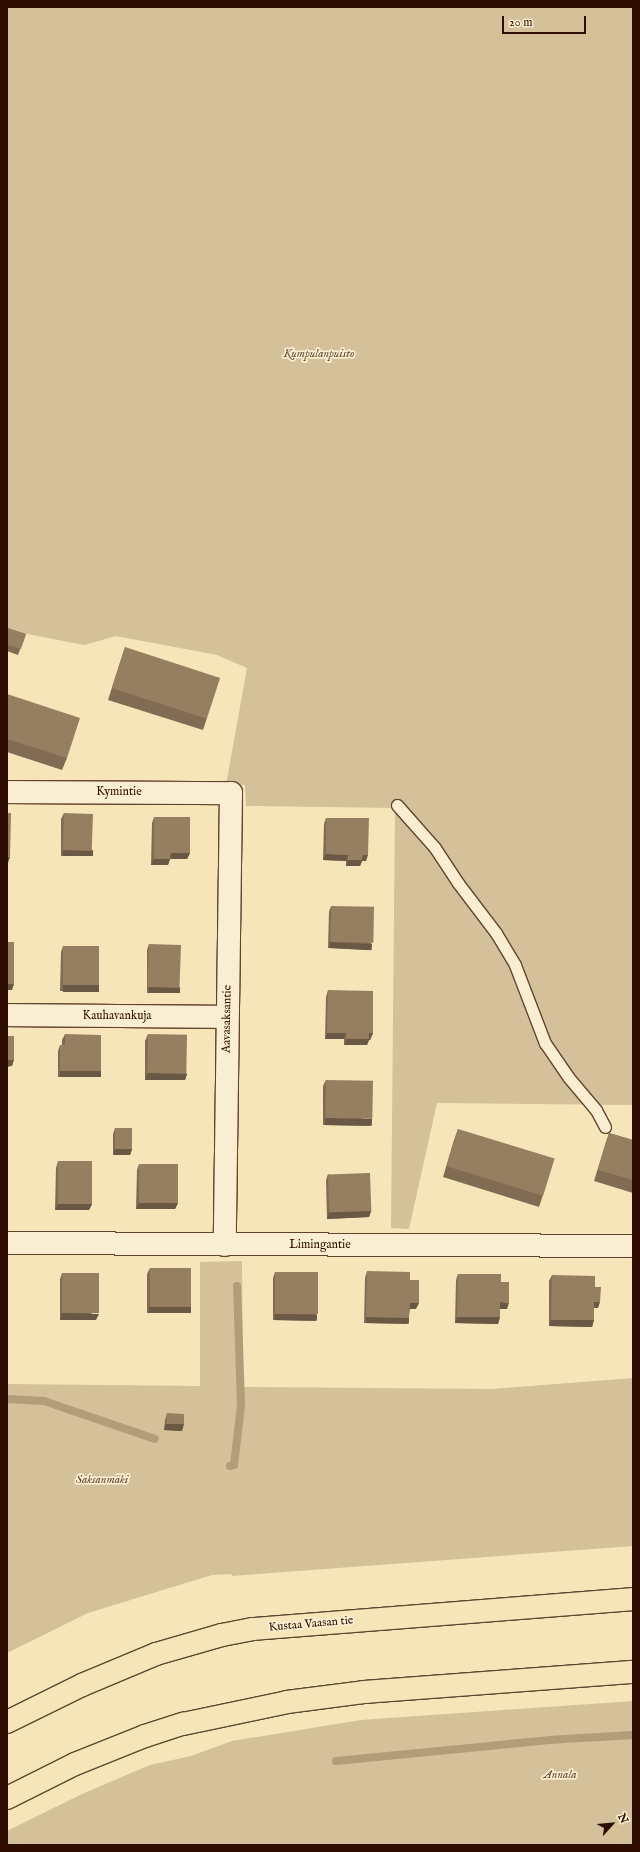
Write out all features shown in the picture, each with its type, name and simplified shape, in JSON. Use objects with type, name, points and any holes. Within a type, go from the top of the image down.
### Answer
[{"type":"main road","name":"Kustaa Vaasan tie","points":[[7,1722],[82,1685],[156,1654],[230,1633],[261,1628],[633,1598]]},
{"type":"main road","points":[[7,1798],[75,1764],[145,1736],[183,1724],[288,1702],[365,1692],[633,1672]]},
{"type":"street","name":"Kymintie","points":[[7,792],[231,793]]},
{"type":"street","name":"Aavasaksantie","points":[[225,1246],[231,793]]},
{"type":"street","name":"Kauhavankuja","points":[[7,1016],[227,1017]]},
{"type":"street","name":"Limingantie","points":[[7,1242],[225,1246],[633,1246]]},
{"type":"lane","points":[[397,806],[435,848],[458,883],[496,933],[514,965],[545,1043],[569,1078],[596,1110],[605,1127]]},
{"type":"green space","name":"Kumpulanpuisto","points":[[7,7],[633,7],[633,1105],[437,1103],[409,1229],[391,1228],[395,808],[246,806],[245,785],[226,785],[247,668],[217,655],[116,636],[84,645],[7,630]]},
{"type":"green space","name":"Saksanmäki","points":[[242,1261],[243,1387],[492,1389],[633,1378],[633,1546],[232,1576],[232,1574],[212,1575],[88,1613],[7,1653],[7,1384],[200,1386],[200,1262]]},
{"type":"green space","name":"Annala","points":[[633,1701],[633,1845],[7,1845],[7,1831],[82,1794],[150,1765],[191,1756],[232,1741],[361,1720]]},
{"type":"building","points":[[7,628],[26,634],[21,649],[7,645]]},
{"type":"building","points":[[125,647],[220,678],[207,719],[112,688]]},
{"type":"building","points":[[7,694],[80,718],[67,758],[7,739]]},
{"type":"building","points":[[7,813],[11,813],[10,857],[7,856]]},
{"type":"building","points":[[64,813],[93,814],[92,851],[63,850]]},
{"type":"building","points":[[154,817],[190,817],[190,853],[171,853],[170,859],[154,859]]},
{"type":"building","points":[[326,818],[369,818],[368,855],[363,855],[362,860],[348,860],[348,855],[326,854]]},
{"type":"building","points":[[331,906],[374,907],[373,943],[330,942]]},
{"type":"building","points":[[7,942],[14,942],[14,984],[7,984]]},
{"type":"building","points":[[149,944],[181,945],[179,988],[147,987]]},
{"type":"building","points":[[63,946],[99,946],[99,985],[63,985]]},
{"type":"building","points":[[328,990],[373,991],[373,1033],[369,1033],[369,1039],[347,1039],[346,1033],[327,1033]]},
{"type":"building","points":[[65,1034],[101,1035],[101,1071],[60,1071],[60,1045],[65,1045]]},
{"type":"building","points":[[148,1034],[187,1035],[186,1074],[147,1073]]},
{"type":"building","points":[[7,1036],[14,1036],[14,1060],[7,1060]]},
{"type":"building","points":[[326,1080],[373,1081],[372,1119],[325,1118]]},
{"type":"building","points":[[115,1128],[132,1128],[132,1149],[115,1149]]},
{"type":"building","points":[[458,1129],[555,1159],[543,1196],[447,1166]]},
{"type":"building","points":[[609,1133],[633,1140],[633,1180],[598,1170]]},
{"type":"building","points":[[58,1161],[92,1161],[92,1204],[58,1204]]},
{"type":"building","points":[[139,1164],[178,1164],[178,1203],[139,1203]]},
{"type":"building","points":[[370,1173],[371,1211],[329,1212],[328,1174]]},
{"type":"building","points":[[150,1268],[191,1268],[191,1307],[150,1307]]},
{"type":"building","points":[[367,1271],[410,1272],[410,1280],[419,1280],[419,1303],[410,1303],[409,1318],[366,1317]]},
{"type":"building","points":[[275,1272],[318,1272],[318,1314],[275,1314]]},
{"type":"building","points":[[62,1273],[99,1273],[99,1313],[62,1313]]},
{"type":"building","points":[[458,1274],[501,1274],[501,1282],[509,1282],[509,1303],[500,1302],[500,1317],[457,1317]]},
{"type":"building","points":[[552,1275],[595,1276],[595,1287],[601,1287],[600,1302],[594,1302],[594,1320],[551,1320]]},
{"type":"building","points":[[167,1413],[184,1414],[184,1424],[166,1424]]},
{"type":"waterway","points":[[230,1466],[234,1465],[241,1405],[237,1286]]},
{"type":"waterway","points":[[7,1399],[44,1401],[155,1439]]},
{"type":"waterway","points":[[336,1761],[549,1740],[633,1735]]}]
